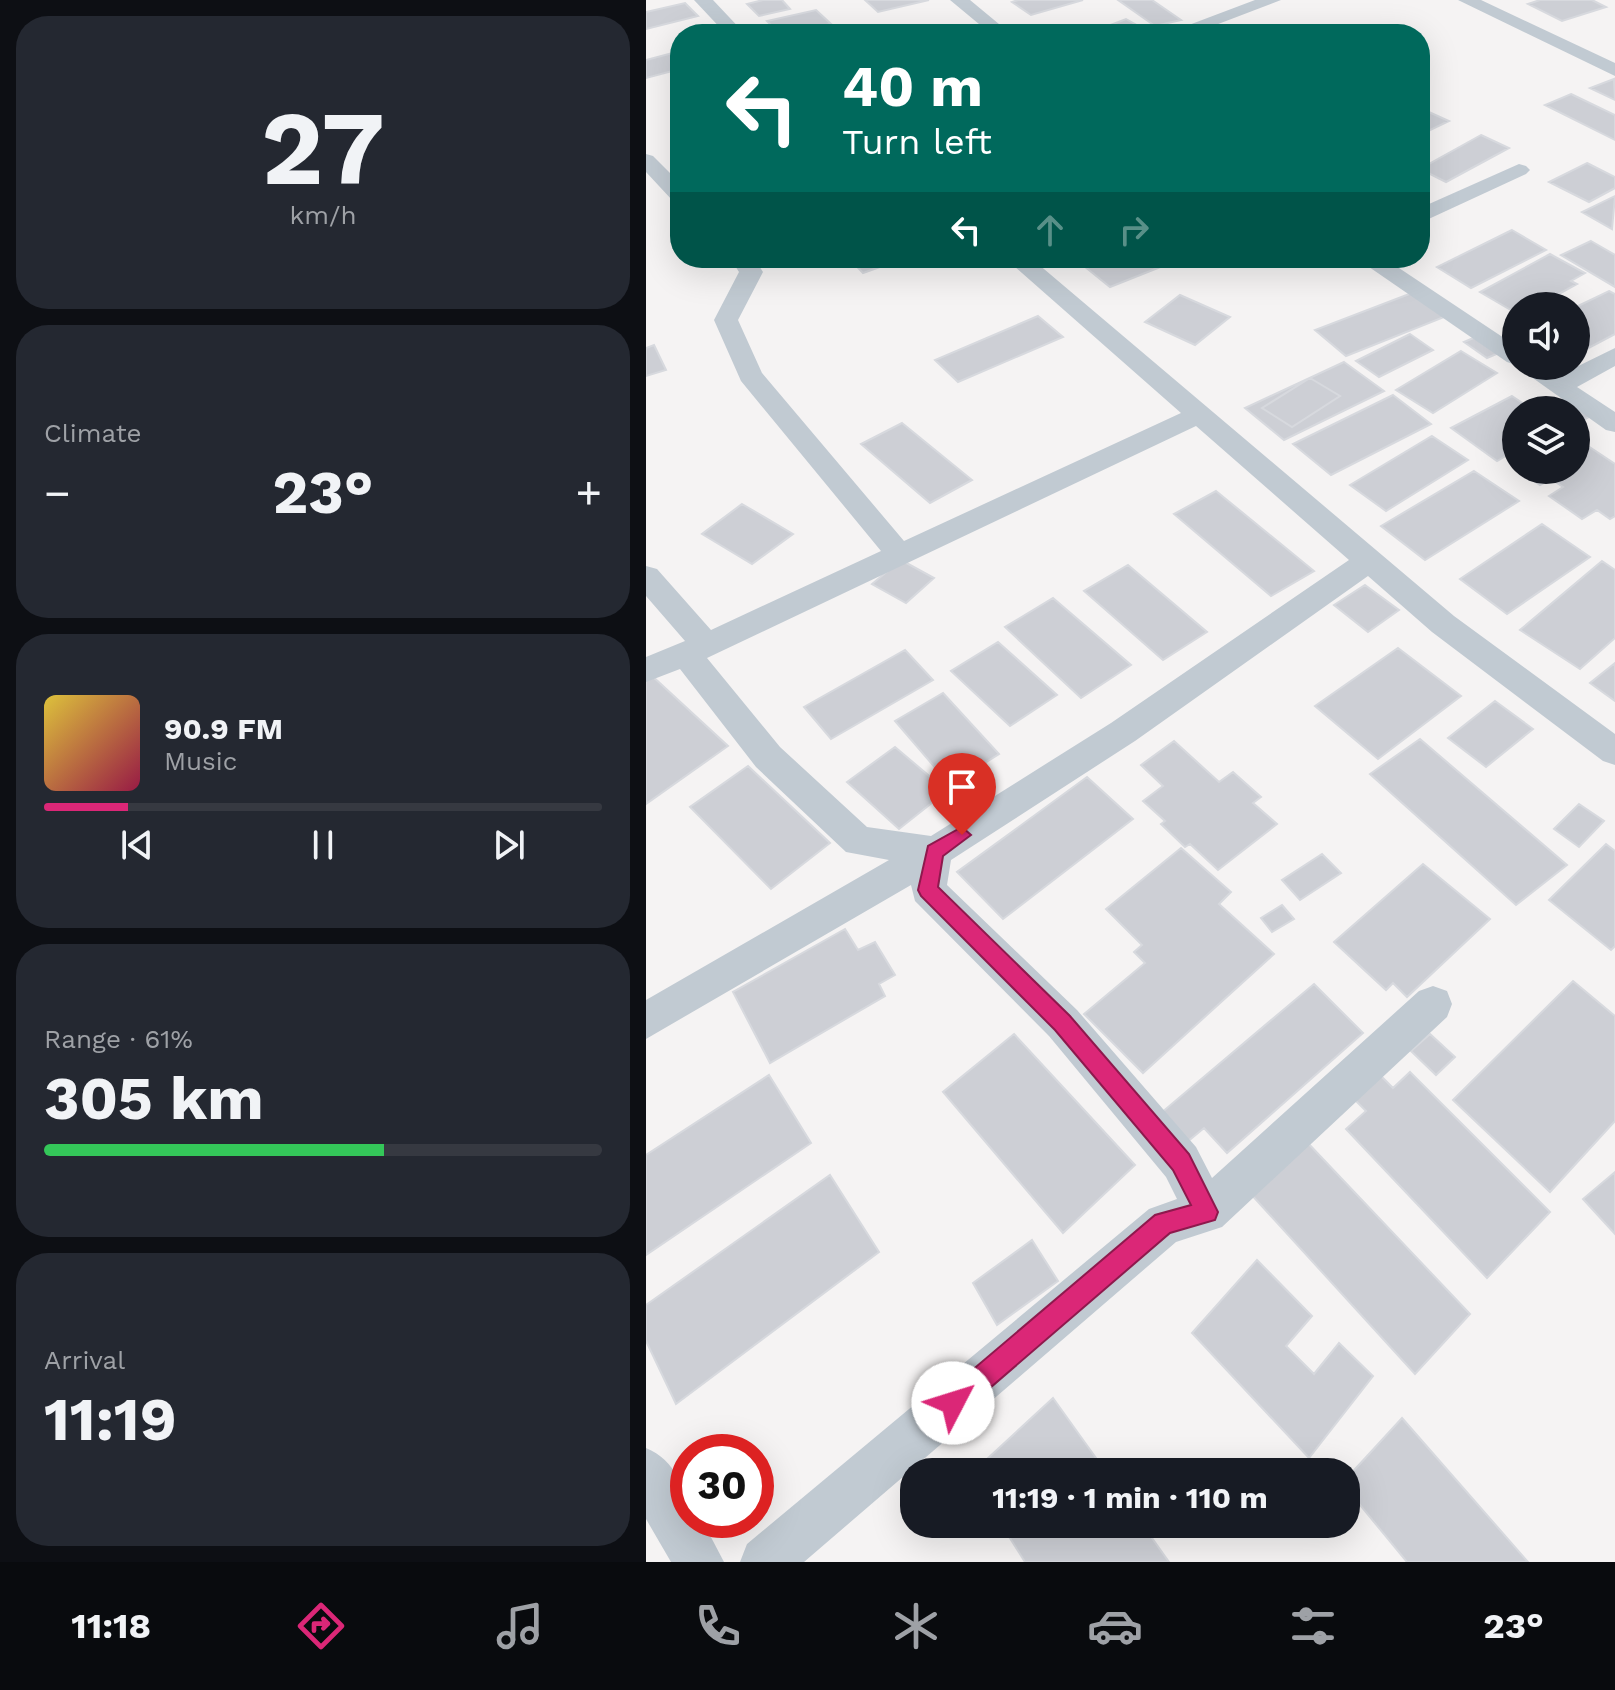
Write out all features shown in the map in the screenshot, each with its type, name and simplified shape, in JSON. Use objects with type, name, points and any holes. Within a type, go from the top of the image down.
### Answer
[{"type":"street","points":[[703,0],[726,24]]},
{"type":"street","points":[[959,0],[989,24]]},
{"type":"street","points":[[1203,24],[1272,0]]},
{"type":"street","points":[[1467,0],[1615,70]]},
{"type":"street","points":[[646,160],[670,185]]},
{"type":"street","points":[[1430,211],[1519,170]]},
{"type":"street","points":[[748,268],[751,272],[726,320],[750,375],[899,554]]},
{"type":"street","points":[[1029,268],[1202,413],[1443,624],[1615,752]]},
{"type":"street","points":[[1383,268],[1502,348]]},
{"type":"street","points":[[1559,386],[1615,356]]},
{"type":"street","points":[[1550,380],[1615,424]]},
{"type":"street","points":[[646,670],[696,650],[1202,413]]},
{"type":"street","points":[[646,1021],[935,852],[1123,732],[1370,560]]},
{"type":"street","points":[[646,577],[768,757],[858,841],[935,852]]},
{"type":"street","points":[[935,852],[928,890],[1063,1023],[1181,1162],[1207,1212]]},
{"type":"street","points":[[765,1562],[1164,1224],[1207,1212],[1433,1004]]},
{"type":"street","points":[[646,1472],[699,1562]]},
{"type":"building","points":[[782,0],[790,9],[759,16],[747,4]]},
{"type":"building","points":[[865,0],[929,0],[878,12]]},
{"type":"building","points":[[1083,0],[1031,15],[1012,2]]},
{"type":"building","points":[[1118,0],[1152,0],[1181,20],[1152,24]]},
{"type":"building","points":[[1540,0],[1592,0],[1606,7],[1562,21],[1528,4]]},
{"type":"building","points":[[685,3],[698,16],[646,29],[646,12]]},
{"type":"building","points":[[816,10],[831,24],[770,24],[767,21]]},
{"type":"building","points":[[1126,19],[1135,24],[1113,24]]},
{"type":"building","points":[[670,54],[670,72],[646,78],[646,60]]},
{"type":"building","points":[[1614,79],[1615,100],[1590,88]]},
{"type":"building","points":[[1571,94],[1615,115],[1615,140],[1545,105]]},
{"type":"building","points":[[1430,112],[1449,121],[1430,130]]},
{"type":"building","points":[[1481,135],[1509,148],[1446,182],[1430,174],[1430,163]]},
{"type":"building","points":[[1587,163],[1615,177],[1615,188],[1589,202],[1549,182]]},
{"type":"building","points":[[1615,196],[1612,229],[1582,212]]},
{"type":"building","points":[[1512,230],[1546,250],[1471,288],[1437,267]]},
{"type":"building","points":[[1591,241],[1615,255],[1615,287],[1561,255]]},
{"type":"building","points":[[1550,254],[1585,273],[1571,281],[1577,284],[1562,292],[1502,292],[1502,305],[1480,292]]},
{"type":"building","points":[[858,268],[877,268],[863,273]]},
{"type":"building","points":[[1086,268],[1158,268],[1110,287]]},
{"type":"building","points":[[1609,291],[1615,294],[1615,334],[1590,347],[1590,300]]},
{"type":"building","points":[[1412,293],[1444,317],[1346,356],[1315,330]]},
{"type":"building","points":[[1180,295],[1230,317],[1195,345],[1145,322]]},
{"type":"building","points":[[1038,316],[1063,337],[958,382],[935,360]]},
{"type":"building","points":[[1410,334],[1433,350],[1379,377],[1356,361]]},
{"type":"building","points":[[1478,336],[1501,352],[1487,358],[1464,342]]},
{"type":"building","points":[[654,345],[666,370],[646,376],[646,348]]},
{"type":"building","points":[[1461,351],[1497,373],[1433,413],[1396,390]]},
{"type":"building","points":[[1344,362],[1384,391],[1284,440],[1245,408]]},
{"type":"building","points":[[1310,378],[1340,396],[1292,427],[1262,408]]},
{"type":"building","points":[[1393,395],[1431,424],[1331,475],[1293,444]]},
{"type":"building","points":[[1502,401],[1502,458],[1497,461],[1451,428]]},
{"type":"building","points":[[902,423],[972,480],[930,503],[861,444]]},
{"type":"building","points":[[1432,436],[1468,460],[1386,511],[1350,485]]},
{"type":"building","points":[[1590,447],[1615,464],[1615,516],[1610,519],[1597,510],[1582,519],[1549,496],[1563,487],[1558,484],[1590,484]]},
{"type":"building","points":[[1474,471],[1519,501],[1425,560],[1381,526]]},
{"type":"building","points":[[1216,491],[1314,571],[1271,596],[1174,514]]},
{"type":"building","points":[[742,504],[793,534],[752,564],[702,534]]},
{"type":"building","points":[[1542,524],[1590,557],[1507,614],[1460,579]]},
{"type":"building","points":[[901,560],[934,578],[906,603],[872,584]]},
{"type":"building","points":[[1602,561],[1615,570],[1615,638],[1580,669],[1520,630]]},
{"type":"building","points":[[1128,565],[1207,632],[1163,660],[1084,591]]},
{"type":"building","points":[[1365,585],[1399,610],[1368,632],[1334,605]]},
{"type":"building","points":[[1053,598],[1131,665],[1081,698],[1005,627]]},
{"type":"building","points":[[998,642],[1057,695],[1010,726],[951,671]]},
{"type":"building","points":[[1398,648],[1461,696],[1378,759],[1315,706]]},
{"type":"building","points":[[905,650],[933,680],[831,739],[804,707]]},
{"type":"building","points":[[1615,663],[1615,701],[1590,683]]},
{"type":"building","points":[[650,674],[728,746],[646,804],[646,677]]},
{"type":"building","points":[[943,693],[999,754],[950,785],[895,721]]},
{"type":"building","points":[[1495,701],[1533,729],[1486,767],[1448,738]]},
{"type":"building","points":[[1420,739],[1567,865],[1516,905],[1370,774]]},
{"type":"building","points":[[1174,741],[1219,782],[1233,772],[1261,797],[1253,803],[1277,824],[1218,870],[1190,844],[1185,847],[1161,824],[1165,821],[1143,801],[1163,786],[1141,765]]},
{"type":"building","points":[[895,747],[947,791],[899,829],[847,782]]},
{"type":"building","points":[[748,766],[830,843],[771,889],[690,807]]},
{"type":"building","points":[[1087,777],[1133,819],[1003,919],[957,872]]},
{"type":"building","points":[[1579,804],[1604,821],[1579,847],[1554,829]]},
{"type":"building","points":[[1606,844],[1615,851],[1615,946],[1611,950],[1549,900]]},
{"type":"building","points":[[1181,848],[1231,892],[1219,904],[1274,954],[1143,1073],[1084,1014],[1145,963],[1134,952],[1142,945],[1106,909]]},
{"type":"building","points":[[1322,854],[1341,873],[1300,900],[1282,880]]},
{"type":"building","points":[[1423,864],[1490,919],[1407,997],[1393,983],[1386,990],[1334,942]]},
{"type":"building","points":[[1282,905],[1294,919],[1272,932],[1261,918]]},
{"type":"building","points":[[845,929],[858,950],[875,942],[895,975],[879,984],[885,996],[770,1063],[733,992]]},
{"type":"building","points":[[1573,981],[1615,1016],[1615,1121],[1550,1192],[1453,1100]]},
{"type":"building","points":[[1314,984],[1363,1033],[1227,1153],[1204,1128],[1187,1142],[1161,1113]]},
{"type":"building","points":[[1014,1034],[1135,1165],[1063,1233],[943,1092]]},
{"type":"building","points":[[1430,1034],[1455,1057],[1436,1075],[1411,1051]]},
{"type":"building","points":[[1410,1072],[1550,1212],[1487,1278],[1346,1129],[1366,1111],[1352,1097],[1378,1073],[1393,1088]]},
{"type":"building","points":[[769,1075],[811,1143],[646,1255],[646,1155]]},
{"type":"building","points":[[1305,1140],[1470,1314],[1415,1374],[1249,1192]]},
{"type":"building","points":[[1615,1172],[1615,1234],[1583,1199]]},
{"type":"building","points":[[830,1175],[879,1252],[676,1404],[646,1341],[646,1305]]},
{"type":"building","points":[[1032,1240],[1058,1281],[997,1325],[973,1283]]},
{"type":"building","points":[[1257,1260],[1312,1316],[1286,1346],[1314,1374],[1339,1343],[1373,1376],[1309,1458],[1192,1333]]},
{"type":"building","points":[[1053,1398],[1096,1458],[988,1458]]},
{"type":"building","points":[[1402,1418],[1528,1562],[1407,1562],[1360,1505],[1360,1464]]},
{"type":"building","points":[[1010,1538],[1152,1538],[1169,1562],[1025,1562]]},
{"type":"route","points":[[953,1403],[1164,1224],[1207,1212],[1181,1162],[1063,1023],[928,890],[935,852],[962,835]]}]
